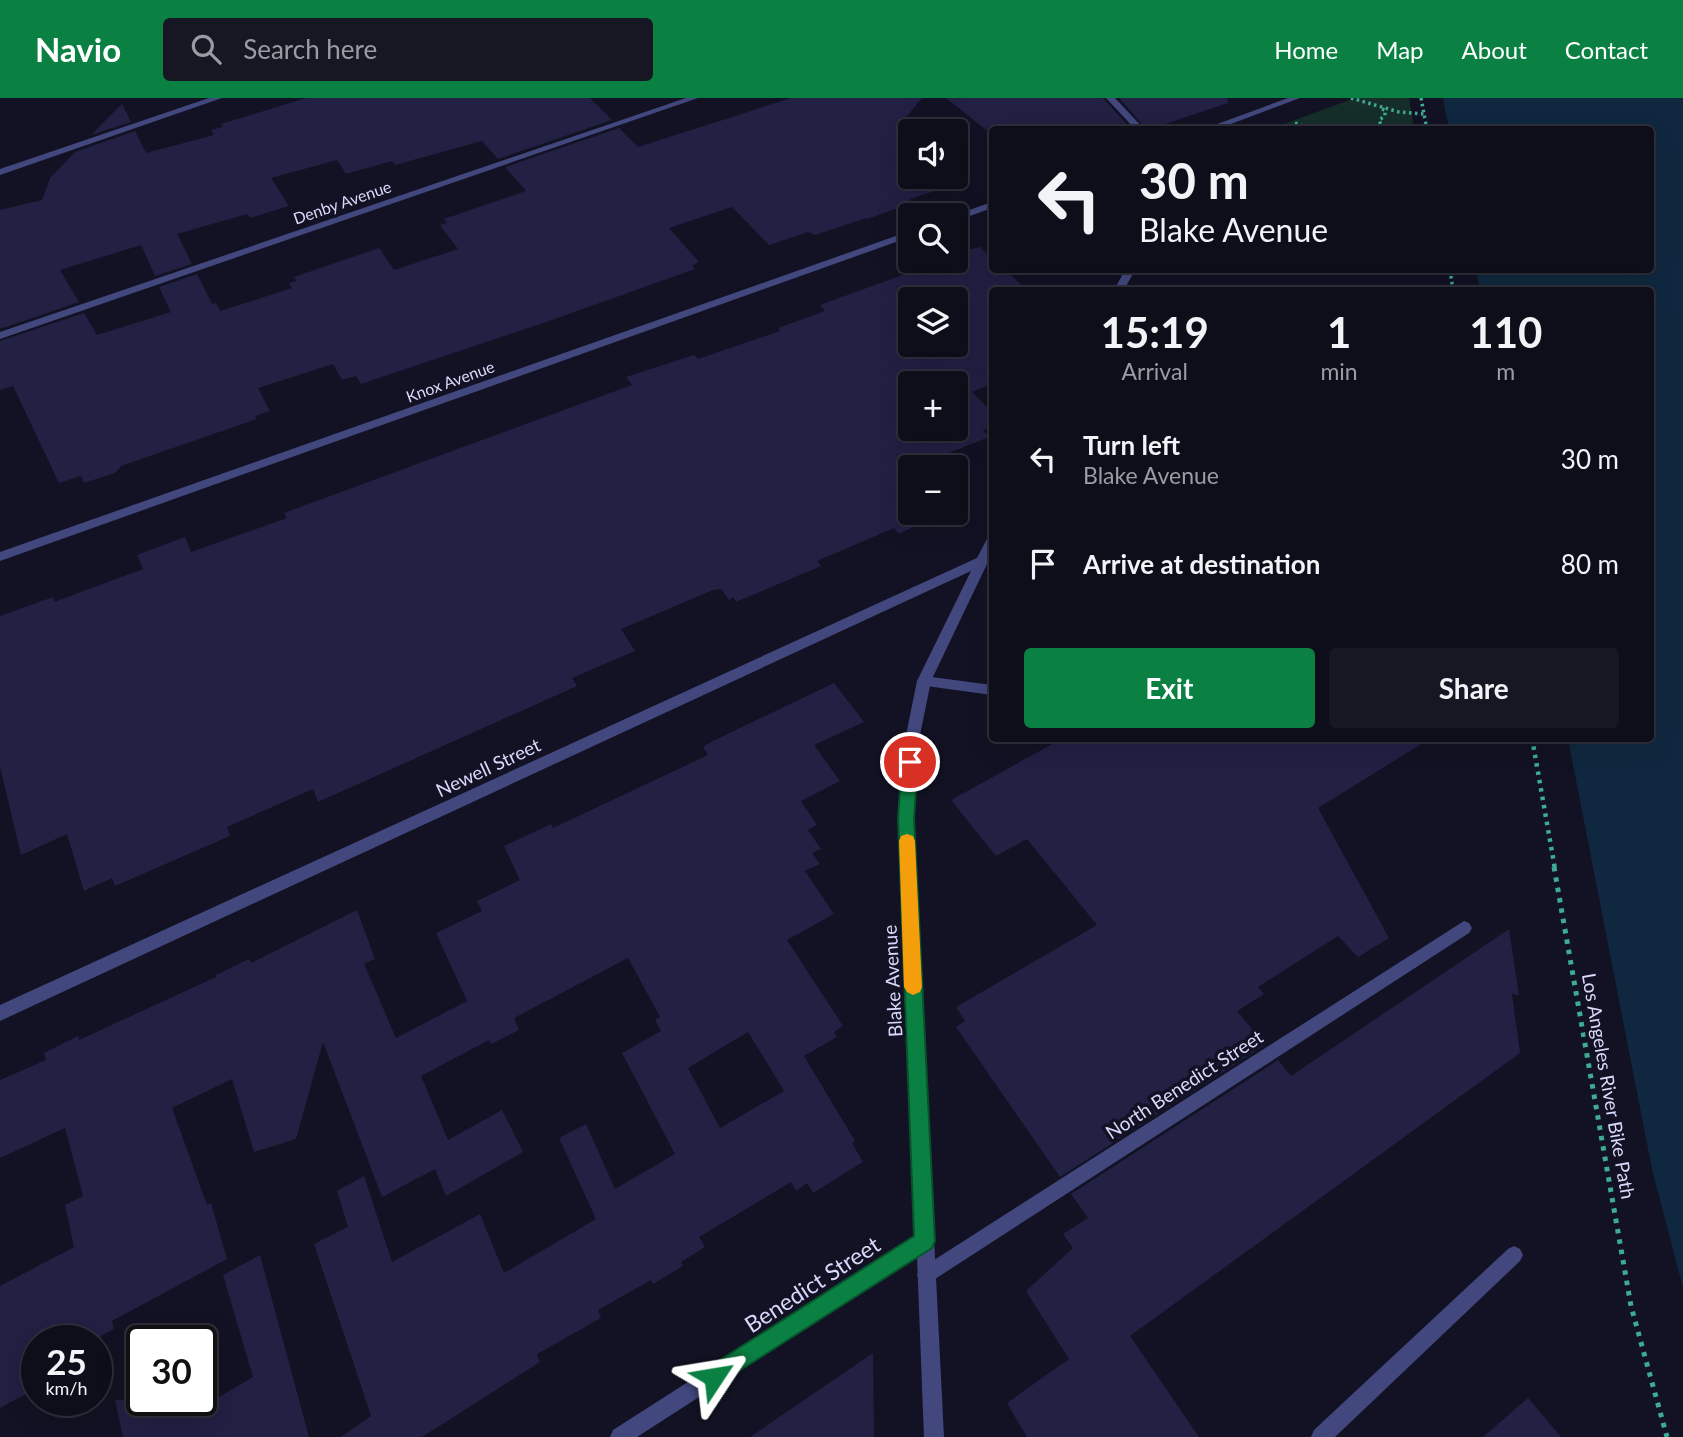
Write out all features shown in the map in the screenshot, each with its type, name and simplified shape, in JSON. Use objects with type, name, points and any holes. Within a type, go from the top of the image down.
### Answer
[{"type":"street","points":[[0,172],[218,98]]},
{"type":"street","name":"Denby Avenue","points":[[0,336],[694,98]]},
{"type":"street","points":[[1110,98],[1137,126]]},
{"type":"street","points":[[1216,126],[1296,98]]},
{"type":"street","points":[[968,214],[989,206]]},
{"type":"street","name":"Knox Avenue","points":[[0,557],[898,238]]},
{"type":"street","name":"Blake Avenue","points":[[934,1437],[906,818],[913,735],[924,681],[987,559]]},
{"type":"street","name":"Newell Street","points":[[0,1013],[987,559]]},
{"type":"street","points":[[924,681],[989,690]]},
{"type":"street","name":"North Benedict Street","points":[[926,1275],[1464,928]]},
{"type":"street","name":"Benedict Street","points":[[620,1437],[925,1241]]},
{"type":"street","points":[[1321,1437],[1514,1255]]},
{"type":"path","points":[[1351,98],[1385,110],[1385,116],[1379,120],[1381,126]]},
{"type":"path","points":[[1422,98],[1426,126]]},
{"type":"path","points":[[1378,107],[1424,114]]},
{"type":"path","name":"Los Angeles River Bike Path","points":[[1533,742],[1631,1306],[1667,1437]]},
{"type":"green space","points":[[1355,98],[1409,98],[1414,126],[1287,126],[1284,124]]},
{"type":"water","points":[[1443,98],[1683,98],[1683,1288],[1652,1169],[1569,742],[1654,742],[1654,287],[1479,287],[1477,273],[1654,273],[1654,126],[1448,126]]},
{"type":"building","points":[[306,98],[590,98],[612,120],[498,159],[482,141],[395,165],[392,161],[346,174],[337,160],[271,178],[289,206],[250,218],[247,214],[177,234],[192,264],[155,276],[141,245],[60,270],[79,302],[0,329],[0,210],[42,200],[50,178],[75,152],[135,131],[146,153],[214,135],[211,130],[223,127],[221,124]]},
{"type":"building","points":[[791,98],[922,98],[905,119],[898,119],[898,189],[941,189],[910,199],[910,203],[898,203],[898,208],[867,219],[815,235],[808,232],[769,245],[732,207],[669,228],[699,262],[692,266],[695,269],[361,384],[356,376],[342,380],[333,364],[258,388],[270,411],[255,416],[257,419],[121,466],[115,473],[84,483],[81,476],[59,483],[13,386],[0,390],[0,341],[84,313],[97,335],[171,312],[159,287],[197,274],[212,304],[216,303],[220,311],[292,288],[289,283],[297,281],[294,277],[379,248],[394,270],[458,249],[440,225],[447,223],[444,219],[526,191],[505,167],[619,128],[638,147]]},
{"type":"building","points":[[946,98],[1103,98],[1128,126],[989,126],[989,130]]},
{"type":"building","points":[[1119,98],[1227,98],[1228,103],[1159,126],[1144,126]]},
{"type":"building","points":[[122,104],[131,122],[91,135]]},
{"type":"building","points":[[980,247],[989,255],[989,273],[1008,273],[1024,287],[989,287],[989,385],[972,392],[989,409],[989,427],[983,430],[989,437],[944,455],[898,455],[898,525],[918,525],[899,534],[894,528],[817,561],[821,566],[736,602],[733,597],[729,600],[721,589],[713,590],[621,629],[635,651],[572,678],[577,686],[318,802],[313,789],[227,827],[230,836],[115,886],[112,878],[84,891],[67,834],[21,855],[0,767],[0,616],[53,597],[54,602],[143,569],[137,555],[185,537],[191,552],[287,518],[284,513],[632,385],[626,377],[694,355],[698,359],[780,331],[778,328],[825,311],[820,305],[908,273],[968,273],[968,250]]},
{"type":"building","points":[[834,683],[864,722],[814,745],[840,781],[801,801],[817,825],[808,830],[821,849],[812,853],[820,864],[805,871],[834,914],[787,940],[843,1026],[834,1032],[837,1037],[804,1056],[855,1141],[852,1143],[863,1162],[813,1193],[807,1183],[796,1191],[791,1182],[699,1237],[705,1247],[681,1262],[683,1266],[653,1284],[651,1280],[598,1310],[601,1318],[537,1354],[540,1362],[422,1437],[341,1437],[371,1416],[314,1244],[348,1227],[337,1191],[364,1176],[392,1262],[480,1214],[504,1273],[596,1219],[559,1138],[586,1124],[615,1189],[675,1154],[622,1053],[661,1031],[655,1020],[660,1017],[628,958],[514,1018],[519,1030],[491,1044],[489,1040],[421,1076],[448,1140],[502,1110],[523,1152],[446,1196],[435,1169],[382,1197],[323,1042],[296,1139],[254,1152],[232,1079],[172,1108],[207,1205],[211,1203],[227,1259],[112,1321],[114,1329],[112,1330],[112,1325],[21,1325],[21,1397],[0,1408],[0,1286],[74,1247],[65,1205],[83,1196],[65,1128],[0,1158],[0,1080],[46,1060],[44,1053],[78,1036],[79,1040],[249,959],[251,963],[357,910],[375,959],[364,964],[396,1038],[467,1001],[436,933],[482,911],[477,901],[520,880],[504,846],[551,824],[553,828],[708,755],[703,747]],"holes":[[[748,1032],[784,1091],[720,1128],[688,1068]]]},
{"type":"building","points":[[1056,742],[1425,742],[1318,808],[1389,938],[1358,957],[1338,936],[1258,987],[1264,994],[1237,1011],[1265,1045],[1060,1177],[956,1027],[965,1021],[956,1007],[1097,925],[1027,839],[996,856],[951,800]]},
{"type":"building","points":[[1509,929],[1519,995],[1512,994],[1520,1053],[1130,1336],[1199,1437],[1027,1437],[1007,1403],[1069,1359],[1026,1291],[1073,1248],[1063,1234],[1088,1218],[1071,1194],[1278,1060],[1291,1076]]},
{"type":"building","points":[[260,1255],[309,1437],[123,1437],[115,1400],[126,1400],[126,1416],[217,1416],[217,1398],[253,1377],[223,1275]]},
{"type":"building","points":[[873,1353],[874,1437],[750,1437]]},
{"type":"building","points":[[1528,1398],[1561,1437],[1483,1437]]},
{"type":"slow traffic","points":[[907,841],[913,987]]},
{"type":"route","points":[[714,1377],[925,1241],[906,818],[910,762]]}]
